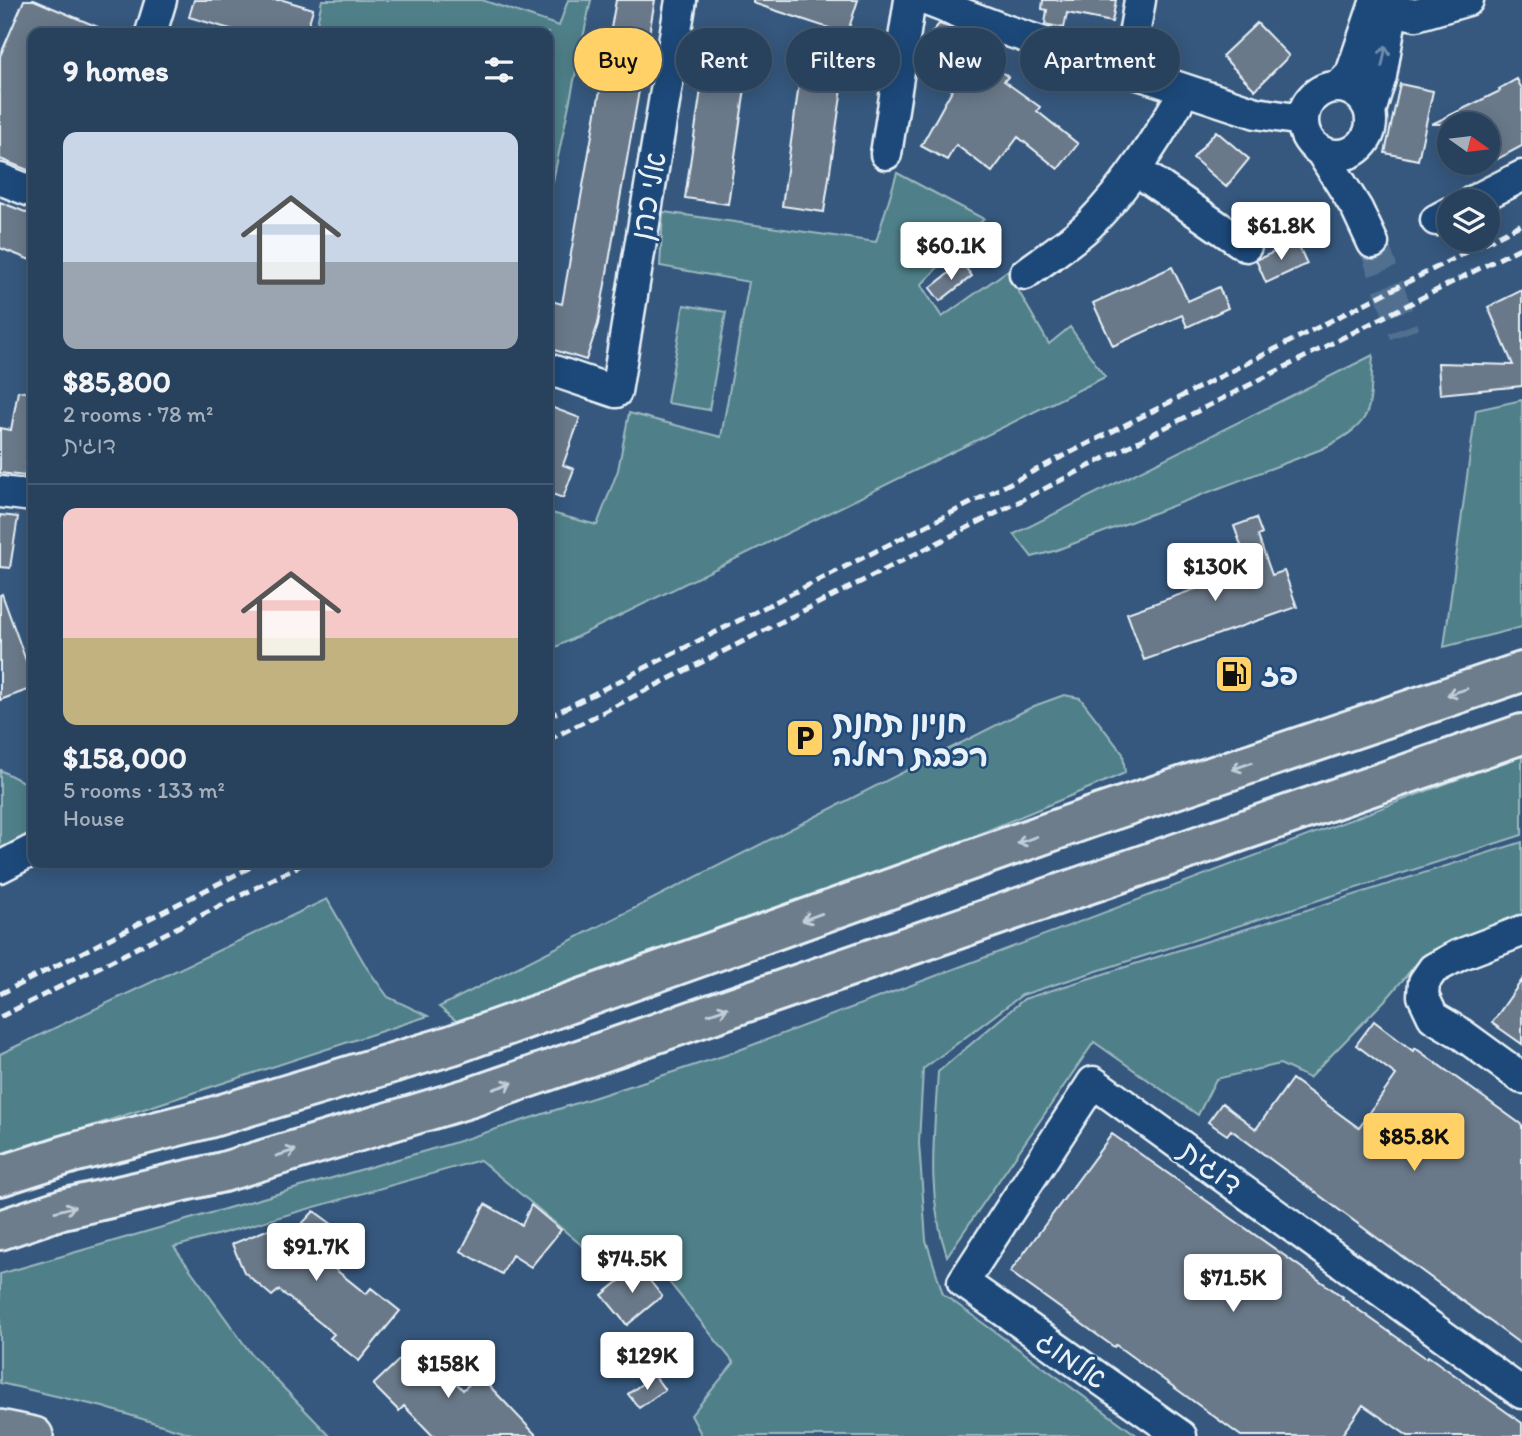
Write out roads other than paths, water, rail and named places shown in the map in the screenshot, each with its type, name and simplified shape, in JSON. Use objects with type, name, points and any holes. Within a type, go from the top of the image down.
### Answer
[{"type":"highway","points":[[0,1176],[72,1153],[209,1118],[452,1045],[1089,818],[1426,702],[1522,672]]},
{"type":"highway","points":[[0,1230],[62,1209],[223,1172],[470,1098],[1522,734]]},
{"type":"main road","points":[[0,1429],[34,1436]]},
{"type":"street","points":[[153,28],[161,0]]},
{"type":"street","name":"אלי כהן","points":[[553,371],[615,392],[681,0]]},
{"type":"street","points":[[886,153],[910,0]]},
{"type":"street","points":[[926,0],[1020,35]]},
{"type":"street","points":[[1135,28],[1140,0]]},
{"type":"street","points":[[1385,4],[1416,15],[1468,0]]},
{"type":"street","points":[[1339,86],[1351,74],[1385,4]]},
{"type":"street","points":[[1357,209],[1353,184],[1381,76],[1385,4]]},
{"type":"street","points":[[1322,153],[1344,155],[1354,151],[1368,125],[1358,94],[1339,86],[1327,87],[1309,100],[1302,120],[1307,139],[1322,153],[1357,209],[1373,243]]},
{"type":"street","points":[[1180,88],[1255,113],[1302,120]]},
{"type":"street","points":[[1025,274],[1087,227],[1124,186],[1185,90]]},
{"type":"street","points":[[1136,170],[1246,246]]},
{"type":"street","points":[[1497,189],[1522,176]]},
{"type":"street","points":[[0,179],[28,190]]},
{"type":"street","points":[[0,492],[28,495]]},
{"type":"street","points":[[0,867],[28,853]]},
{"type":"street","points":[[1522,931],[1459,955],[1433,969],[1424,982],[1423,996],[1433,1017],[1522,1078]]},
{"type":"street","name":"דוגית","points":[[963,1282],[1093,1082],[1522,1393]]},
{"type":"street","name":"אלמוג","points":[[963,1282],[1181,1436]]},
{"type":"tunnel","points":[[1373,243],[1405,334]]},
{"type":"railway","points":[[553,714],[1522,224]]},
{"type":"railway","points":[[553,737],[1522,247]]},
{"type":"railway","points":[[0,994],[249,868]]},
{"type":"railway","points":[[0,1017],[295,868]]},
{"type":"place","name":"פז","points":[[1234,674]]},
{"type":"place","name":"חניון תחנת רכבת רמלה","points":[[805,738]]}]
